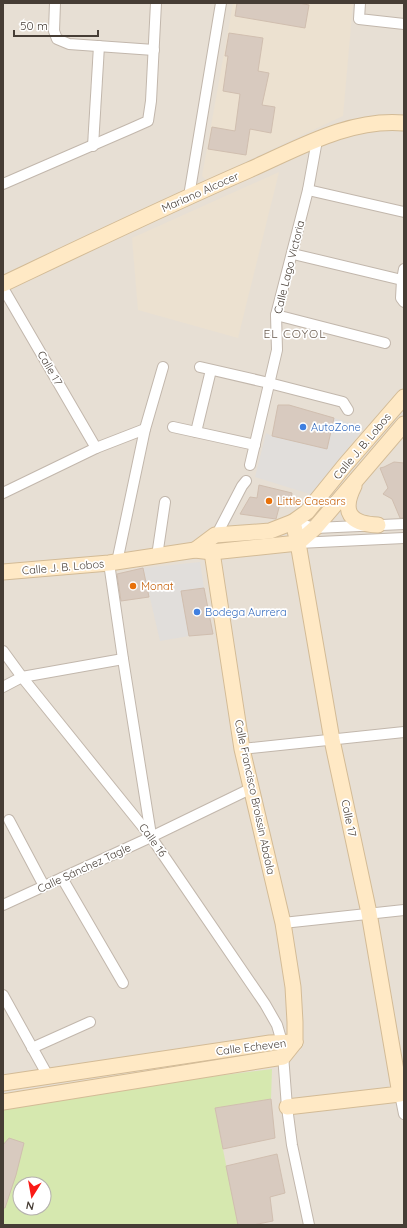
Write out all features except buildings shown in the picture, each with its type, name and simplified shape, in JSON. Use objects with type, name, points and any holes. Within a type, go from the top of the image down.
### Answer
[{"type":"street","points":[[55,3],[54,30],[57,39],[69,44],[154,50]]},
{"type":"street","points":[[3,184],[93,146],[148,120],[151,101],[156,3]]},
{"type":"street","points":[[189,196],[221,3]]},
{"type":"street","points":[[360,3],[359,20],[404,24]]},
{"type":"street","points":[[93,146],[99,46]]},
{"type":"street","name":"Mariano Alcocer","points":[[3,284],[189,196],[317,140],[369,124],[404,123]]},
{"type":"street","name":"Calle Lago Victoria","points":[[250,465],[277,350],[276,315],[293,254],[308,190],[317,140]]},
{"type":"street","points":[[308,190],[404,212]]},
{"type":"street","points":[[293,254],[402,280]]},
{"type":"street","points":[[404,269],[401,298],[404,302]]},
{"type":"street","name":"Calle 17","points":[[3,288],[96,448]]},
{"type":"street","points":[[276,315],[384,343]]},
{"type":"street","points":[[152,837],[123,659],[113,562],[145,429],[163,367]]},
{"type":"street","points":[[200,367],[343,402],[348,410]]},
{"type":"street","points":[[196,432],[211,370]]},
{"type":"street","name":"Calle J. B. Lobos","points":[[195,550],[215,535],[270,531],[293,522],[307,512],[345,465],[404,397]]},
{"type":"street","name":"Calle J. B. Lobos","points":[[3,572],[113,562],[195,550],[212,552],[298,543],[315,528],[404,424]]},
{"type":"street","points":[[173,427],[255,445]]},
{"type":"street","points":[[3,493],[96,448],[145,429]]},
{"type":"street","points":[[359,476],[348,501],[349,514],[360,522],[370,525],[378,525]]},
{"type":"street","points":[[212,552],[215,535],[246,481]]},
{"type":"street","points":[[158,556],[165,502]]},
{"type":"street","points":[[293,522],[315,528],[404,524]]},
{"type":"street","name":"Calle 17","points":[[293,522],[298,543],[332,740],[370,913],[402,1094],[404,1114]]},
{"type":"street","points":[[298,543],[404,540]]},
{"type":"street","name":"Calle Francisco Broissin Abdala","points":[[212,552],[242,749],[283,922],[293,987],[295,1022],[287,1047],[287,1107],[292,1145],[309,1225]]},
{"type":"street","name":"Calle 16","points":[[3,651],[22,678],[152,837],[265,1004],[287,1047]]},
{"type":"street","points":[[3,687],[22,678],[123,659]]},
{"type":"street","points":[[242,749],[404,732]]},
{"type":"street","name":"Calle Sánchez Tagle","points":[[3,905],[152,837],[252,788]]},
{"type":"street","points":[[9,820],[44,886]]},
{"type":"street","points":[[62,878],[123,983]]},
{"type":"street","points":[[283,922],[404,910]]},
{"type":"street","points":[[3,995],[48,1076]]},
{"type":"street","points":[[32,1048],[90,1022]]},
{"type":"street","name":"Calle Echeven","points":[[3,1083],[168,1058],[287,1047]]},
{"type":"street","name":"Calle Echeven","points":[[3,1102],[171,1074],[287,1047]]},
{"type":"street","points":[[168,1058],[171,1074]]},
{"type":"street","points":[[287,1107],[402,1094]]},
{"type":"shaded area","points":[[3,3],[404,3],[404,1225],[3,1225]]},
{"type":"shaded area","points":[[233,3],[353,3],[343,116],[206,180],[202,176]]},
{"type":"shaded area","points":[[279,172],[238,338],[138,310],[132,238]]},
{"type":"shaded area","points":[[334,418],[364,427],[313,495],[255,477],[266,433],[272,436],[327,449]]},
{"type":"shaded area","points":[[200,562],[204,588],[181,591],[189,636],[160,641],[143,568]]},
{"type":"green space","points":[[272,1069],[271,1099],[215,1109],[238,1225],[3,1225],[3,1103]]},
{"type":"place","name":"AutoZone","points":[[303,427]]},
{"type":"place","name":"Little Caesars","points":[[269,501]]},
{"type":"place","name":"Monat","points":[[133,586]]},
{"type":"place","name":"Bodega Aurrera","points":[[197,612]]},
{"type":"district","name":"EL COYOL","points":[[295,334]]}]
